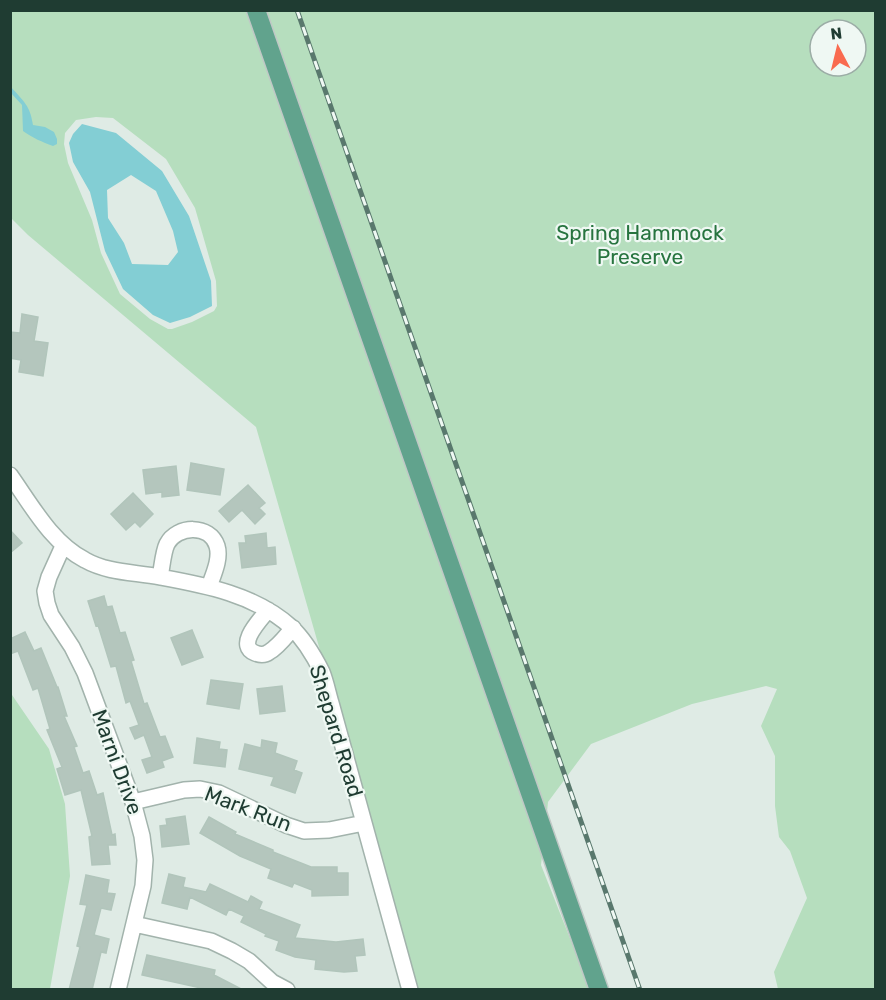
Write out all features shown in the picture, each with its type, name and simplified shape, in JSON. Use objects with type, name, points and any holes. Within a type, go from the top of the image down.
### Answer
[{"type":"main road","points":[[256,10],[599,990]]},
{"type":"street","name":"Shepard Road","points":[[10,475],[63,546],[86,561],[110,570],[209,587],[243,598],[268,610],[293,628],[308,647],[322,674],[408,989]]},
{"type":"street","points":[[160,577],[167,544],[172,538],[177,533],[188,529],[202,530],[212,537],[219,557],[209,587]]},
{"type":"street","name":"Marni Drive","points":[[63,546],[49,577],[45,591],[46,603],[85,673],[133,802],[142,836],[145,860],[143,886],[118,990]]},
{"type":"street","points":[[268,610],[250,633],[248,646],[251,651],[257,654],[270,651],[293,628]]},
{"type":"street","name":"Mark Run","points":[[133,802],[184,790],[200,789],[219,794],[304,831],[329,830],[364,824]]},
{"type":"street","points":[[134,924],[211,941],[249,961],[272,982],[287,990]]},
{"type":"green space","points":[[10,11],[250,11],[543,848],[541,865],[590,989],[417,989],[256,427],[28,235],[11,218]],"holes":[[[96,117],[113,118],[166,159],[195,208],[216,281],[217,306],[214,311],[172,329],[150,319],[120,294],[101,253],[92,220],[68,163],[64,144],[65,133],[76,120]]]},
{"type":"green space","name":"Spring Hammock Preserve","points":[[262,11],[875,11],[875,989],[778,989],[774,972],[807,898],[790,851],[779,837],[775,806],[775,756],[761,726],[777,689],[766,686],[692,704],[591,744],[548,802],[546,822]]},
{"type":"green space","points":[[10,692],[49,749],[65,804],[70,876],[50,989],[11,989]]},
{"type":"water","points":[[11,87],[28,108],[33,125],[45,127],[54,132],[57,144],[53,146],[23,131],[22,105],[11,93]]},
{"type":"water","points":[[82,124],[116,133],[162,171],[189,216],[211,281],[212,306],[190,317],[170,323],[153,315],[123,289],[105,251],[90,192],[73,162],[69,143]],"holes":[[[131,175],[156,191],[173,231],[178,252],[168,265],[132,264],[124,243],[108,218],[107,190]]]},
{"type":"building","points":[[22,314],[38,317],[34,341],[48,343],[43,376],[19,372],[21,360],[10,358],[10,332],[20,333]]},
{"type":"building","points":[[191,463],[224,469],[220,495],[187,490]]},
{"type":"building","points":[[176,466],[179,495],[162,497],[162,492],[146,494],[143,470]]},
{"type":"building","points":[[248,485],[265,503],[259,508],[265,514],[255,524],[242,510],[229,522],[219,511]]},
{"type":"building","points":[[133,493],[153,514],[140,527],[135,522],[126,530],[111,514]]},
{"type":"building","points":[[10,530],[22,543],[10,553]]},
{"type":"building","points":[[266,533],[267,548],[275,547],[276,564],[242,568],[239,543],[246,543],[245,536]]},
{"type":"building","points":[[104,596],[107,607],[112,606],[120,633],[125,632],[144,704],[147,703],[160,737],[165,736],[173,757],[162,761],[164,767],[147,773],[142,760],[152,757],[144,735],[135,739],[130,728],[139,725],[130,701],[126,703],[116,666],[111,667],[88,601]]},
{"type":"building","points":[[192,630],[203,657],[182,665],[171,638]]},
{"type":"building","points":[[25,632],[34,651],[41,648],[58,687],[67,716],[64,716],[77,746],[74,747],[83,773],[89,771],[97,795],[103,793],[112,835],[115,834],[116,845],[108,845],[110,864],[92,865],[89,837],[92,836],[81,790],[65,795],[57,769],[62,767],[47,730],[50,729],[38,688],[33,690],[18,651],[10,654],[10,639]]},
{"type":"building","points":[[211,680],[243,684],[239,709],[207,704]]},
{"type":"building","points":[[282,686],[285,711],[260,714],[257,689]]},
{"type":"building","points":[[197,738],[220,742],[219,749],[227,750],[225,767],[194,763]]},
{"type":"building","points":[[262,740],[277,743],[275,753],[297,761],[294,770],[302,773],[295,793],[271,785],[274,777],[239,769],[245,744],[261,748]]},
{"type":"building","points":[[185,816],[189,844],[162,847],[160,826],[167,825],[166,819]]},
{"type":"building","points":[[209,817],[236,832],[235,834],[273,850],[273,852],[311,867],[337,867],[337,873],[348,873],[348,895],[312,896],[312,890],[294,883],[292,887],[268,878],[271,869],[240,856],[200,833]]},
{"type":"building","points":[[169,874],[185,878],[183,887],[206,892],[210,884],[248,902],[251,896],[262,902],[259,909],[300,925],[295,938],[336,942],[363,939],[365,955],[355,956],[357,971],[315,969],[316,960],[295,957],[276,950],[279,941],[241,922],[244,916],[229,909],[226,915],[190,897],[187,909],[162,903]]},
{"type":"building","points":[[86,875],[109,880],[107,893],[115,894],[111,910],[101,908],[94,935],[109,939],[106,953],[101,952],[92,990],[69,990],[80,947],[77,946],[87,905],[80,904]]},
{"type":"building","points":[[147,955],[215,970],[214,975],[243,990],[210,990],[142,975]]},
{"type":"railway","points":[[297,10],[640,990]]}]
